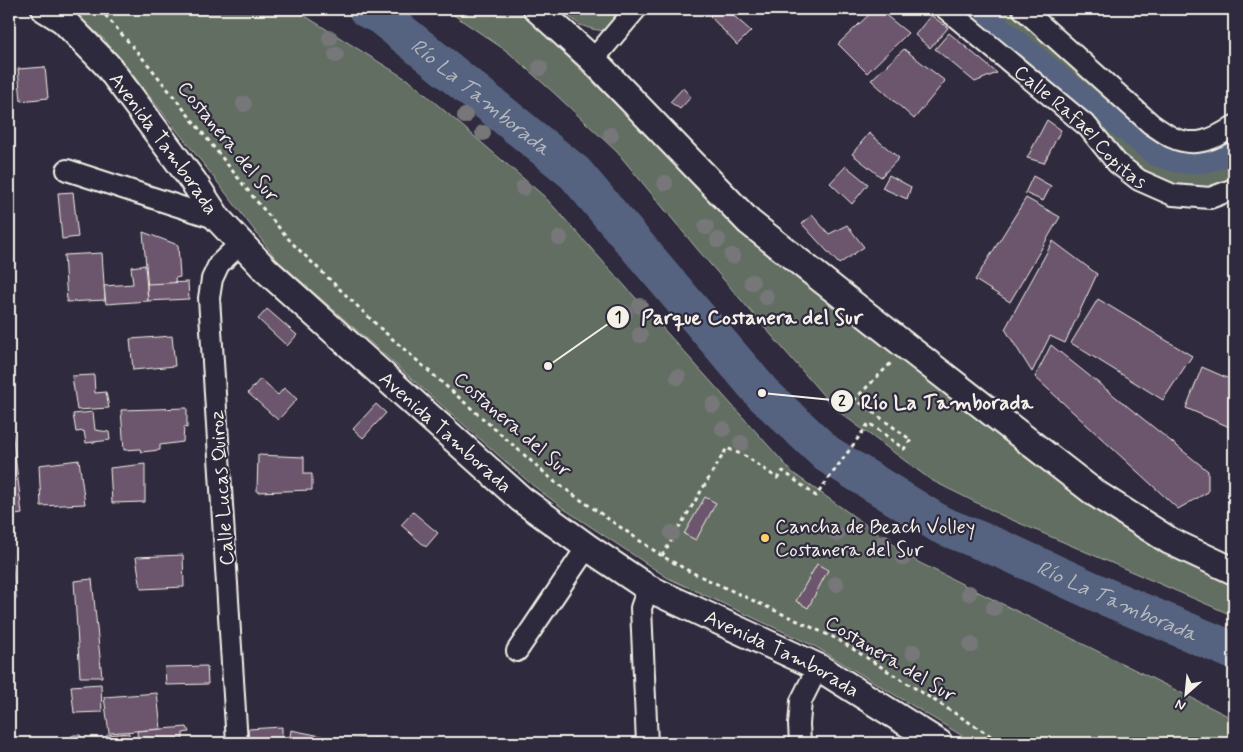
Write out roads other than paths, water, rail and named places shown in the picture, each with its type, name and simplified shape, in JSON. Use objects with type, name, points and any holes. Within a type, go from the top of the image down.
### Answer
[{"type":"main road","name":"Avenida Tamborada","points":[[46,9],[63,20],[107,66],[193,180],[218,219],[266,270],[521,499],[648,588],[818,667],[939,743]]},
{"type":"main road","points":[[537,9],[593,60],[749,222],[1095,493],[1170,541],[1234,571]]},
{"type":"street","points":[[593,60],[636,9]]},
{"type":"street","name":"Calle Rafael Copitas","points":[[946,9],[1088,127],[1116,163],[1139,180],[1173,194],[1210,198],[1234,189]]},
{"type":"street","points":[[1023,9],[1150,124],[1172,137],[1190,142],[1208,141],[1234,126]]},
{"type":"street","points":[[67,170],[218,219]]},
{"type":"street","name":"Calle Lucas Quiroz","points":[[237,743],[209,298],[212,279],[219,264],[241,243]]},
{"type":"street","points":[[517,651],[587,547]]},
{"type":"street","points":[[647,743],[641,608],[648,588]]},
{"type":"street","points":[[800,743],[801,701],[818,667]]},
{"type":"water","points":[[9,541],[17,599],[9,600]]},
{"type":"waterway","name":"Río La Tamborada","points":[[367,9],[381,16],[575,173],[762,393],[827,454],[941,525],[1001,549],[1104,596],[1234,651]]},
{"type":"waterway","points":[[978,9],[1155,155],[1178,162],[1192,163],[1214,160],[1234,153]]},
{"type":"place","name":"Parque Costanera del Sur","points":[[548,366]]},
{"type":"place","name":"Río La Tamborada","points":[[762,393]]},
{"type":"place","name":"Cancha de Beach Volley Costanera del Sur","points":[[765,538]]}]
